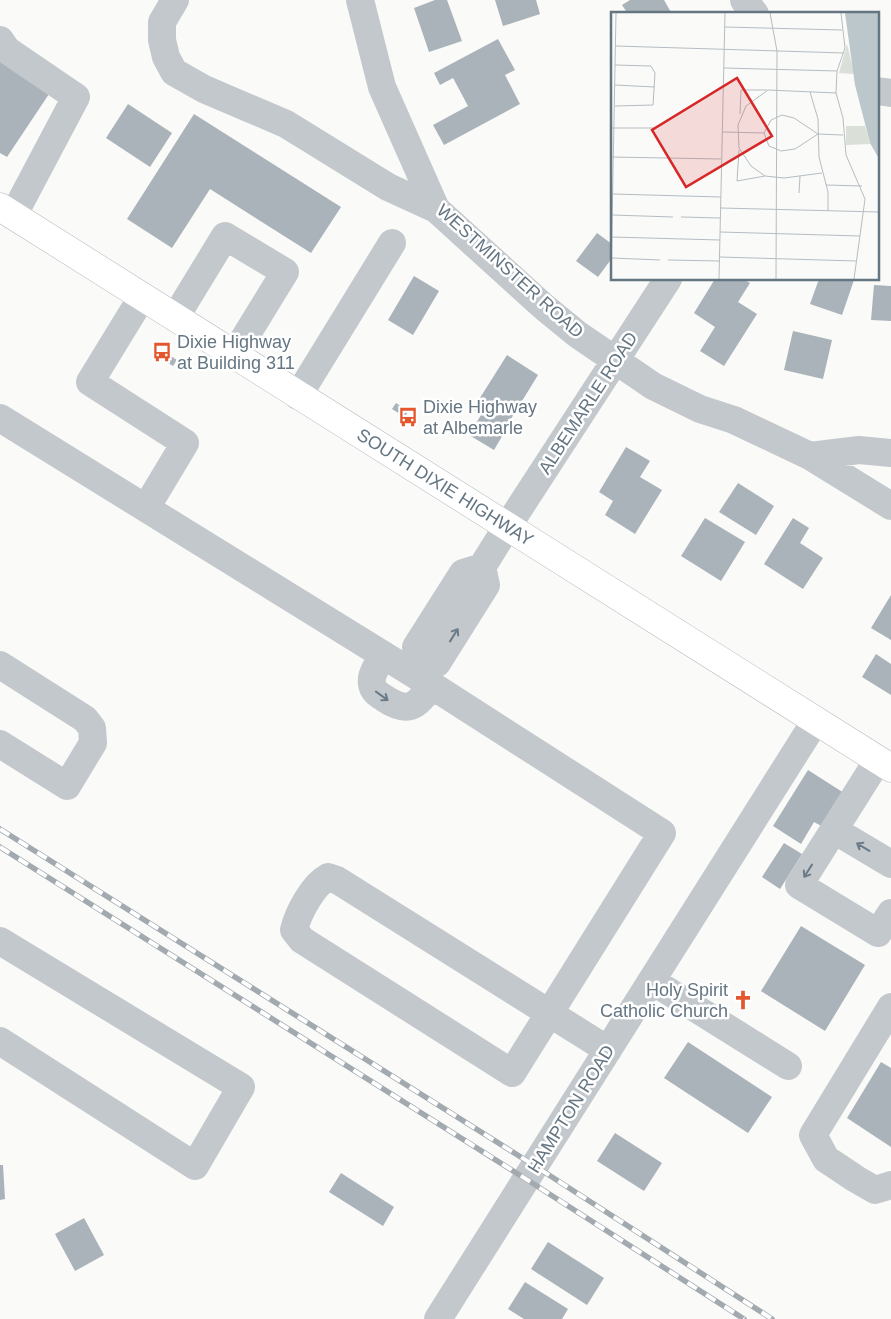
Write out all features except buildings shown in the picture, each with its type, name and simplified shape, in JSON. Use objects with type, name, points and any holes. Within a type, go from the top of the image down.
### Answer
[{"type":"main road","name":"SOUTH DIXIE HIGHWAY","points":[[6,212],[885,764]]},
{"type":"street","points":[[175,0],[162,22],[162,40],[166,56],[174,72],[204,89],[286,124],[388,187],[436,209]]},
{"type":"street","name":"WESTMINSTER ROAD","points":[[360,0],[382,87],[436,209],[544,307],[577,334],[636,373],[652,386],[700,409],[734,420],[810,456],[891,506]]},
{"type":"street","points":[[744,0],[753,12]]},
{"type":"street","points":[[0,40],[6,50],[76,97],[6,212]]},
{"type":"street","points":[[878,91],[891,94]]},
{"type":"street","points":[[175,318],[225,236],[285,272],[234,355]]},
{"type":"street","points":[[298,396],[392,243]]},
{"type":"street","name":"ALBEMARLE ROAD","points":[[422,674],[416,647],[463,572],[482,568],[667,280]]},
{"type":"street","points":[[142,297],[90,382],[185,443],[146,508]]},
{"type":"street","points":[[0,418],[384,655],[422,674],[662,833],[550,1014],[512,1073],[302,940],[294,930],[297,918],[320,881],[328,877],[337,880],[550,1014],[608,1050]]},
{"type":"street","points":[[810,456],[859,450],[891,453]]},
{"type":"street","points":[[384,655],[373,674],[372,683],[375,693],[395,706],[411,707],[422,699],[422,674]]},
{"type":"street","points":[[0,665],[85,719],[92,728],[93,744],[67,786],[0,744]]},
{"type":"street","name":"HAMPTON ROAD","points":[[438,1319],[816,720]]},
{"type":"street","points":[[885,764],[834,830],[799,885],[878,933],[891,913]]},
{"type":"street","points":[[834,830],[891,864]]},
{"type":"street","points":[[0,941],[241,1087],[195,1166],[0,1041]]},
{"type":"street","points":[[652,981],[788,1066]]},
{"type":"street","points":[[891,1006],[813,1135],[826,1159],[856,1180],[875,1190],[891,1185]]},
{"type":"railway","points":[[0,829],[535,1166],[772,1319]]},
{"type":"railway","points":[[0,847],[744,1319]]},
{"type":"place","name":"Dixie Highway at Building 311","points":[[162,352]]},
{"type":"place","name":"Dixie Highway at Albemarle","points":[[408,417]]},
{"type":"place","name":"Holy Spirit Catholic Church","points":[[743,1000]]}]
